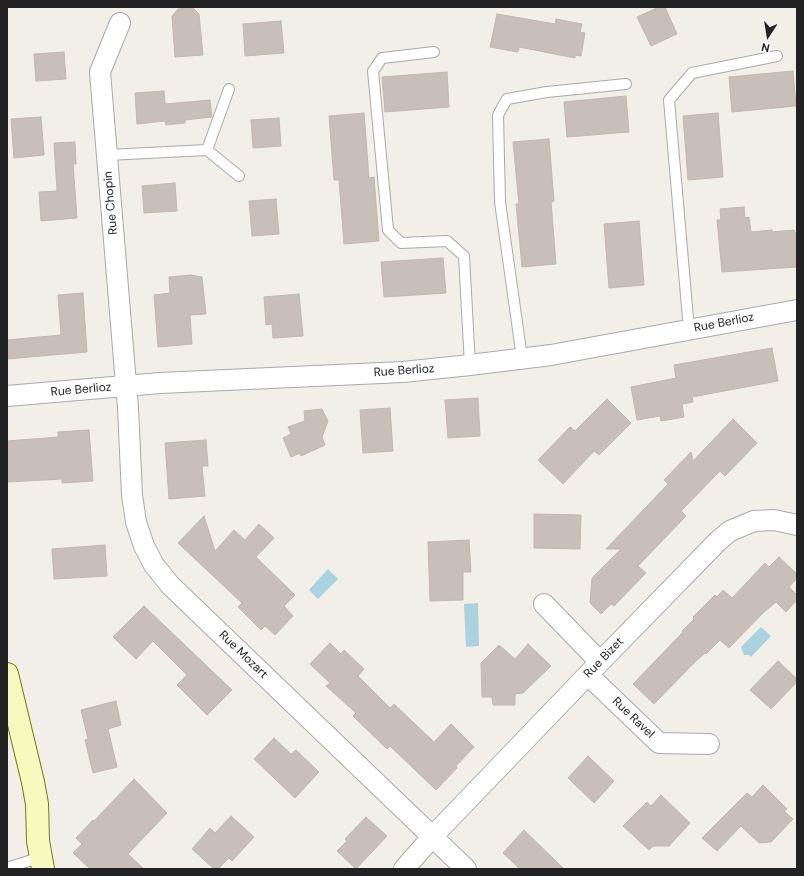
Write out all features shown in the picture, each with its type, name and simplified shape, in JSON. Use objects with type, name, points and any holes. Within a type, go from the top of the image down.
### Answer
[{"type":"street","name":"Rue Chopin","points":[[120,23],[100,72],[125,386]]},
{"type":"street","name":"Rue Berlioz","points":[[7,396],[160,383],[404,372],[470,365],[551,355],[797,310]]},
{"type":"street","name":"Rue Mozart","points":[[125,386],[128,408],[132,495],[136,522],[144,546],[154,565],[170,585],[466,869]]},
{"type":"street","name":"Rue Bizet","points":[[404,869],[432,837],[718,541],[730,531],[754,521],[774,520],[797,526]]},
{"type":"street","name":"Rue Ravel","points":[[544,604],[594,668],[659,743],[709,744]]},
{"type":"street","points":[[7,674],[33,782],[37,804],[38,841],[42,863]]},
{"type":"lane","points":[[434,52],[382,58],[373,71],[388,230],[401,243],[447,241],[464,256],[470,365]]},
{"type":"lane","points":[[689,330],[669,100],[692,73],[777,56]]},
{"type":"lane","points":[[522,358],[500,202],[498,115],[507,99],[547,92],[626,84]]},
{"type":"lane","points":[[207,150],[228,88]]},
{"type":"lane","points":[[107,155],[207,150],[239,176]]},
{"type":"lane","points":[[7,868],[42,863]]},
{"type":"water","points":[[328,569],[338,579],[318,599],[309,590]]},
{"type":"water","points":[[478,603],[479,646],[466,647],[464,604]]},
{"type":"water","points":[[761,627],[771,636],[751,657],[749,655],[744,655],[741,647]]},
{"type":"building","points":[[192,7],[199,14],[203,55],[175,57],[172,16],[178,9]]},
{"type":"building","points":[[659,7],[665,7],[677,34],[651,46],[637,17]]},
{"type":"building","points":[[497,14],[555,24],[556,19],[582,24],[580,32],[585,33],[581,56],[575,55],[575,58],[519,47],[518,52],[490,47]]},
{"type":"building","points":[[281,21],[284,53],[245,56],[243,24]]},
{"type":"building","points":[[64,52],[66,79],[36,81],[34,54]]},
{"type":"building","points":[[793,71],[796,106],[732,112],[729,77]]},
{"type":"building","points":[[447,72],[449,107],[385,112],[382,77]]},
{"type":"building","points":[[164,91],[165,104],[210,100],[212,117],[185,120],[185,123],[166,125],[165,121],[137,124],[135,93]]},
{"type":"building","points":[[626,96],[629,132],[567,137],[564,102]]},
{"type":"building","points":[[364,113],[369,178],[374,177],[379,241],[344,244],[339,180],[334,180],[329,116]]},
{"type":"building","points":[[718,113],[723,177],[688,180],[683,116]]},
{"type":"building","points":[[41,117],[44,155],[14,158],[11,119]]},
{"type":"building","points":[[279,118],[281,146],[253,148],[251,120]]},
{"type":"building","points":[[549,139],[554,201],[551,202],[556,264],[522,267],[516,204],[519,204],[513,142]]},
{"type":"building","points":[[75,142],[76,164],[73,164],[77,218],[41,221],[39,192],[57,191],[54,143]]},
{"type":"building","points":[[175,183],[177,211],[144,213],[142,186]]},
{"type":"building","points":[[276,199],[279,234],[252,236],[249,201]]},
{"type":"building","points":[[744,207],[745,218],[749,217],[751,232],[794,230],[795,233],[797,233],[797,267],[722,272],[717,220],[721,220],[720,209]]},
{"type":"building","points":[[639,221],[644,285],[609,288],[604,224]]},
{"type":"building","points":[[443,258],[446,293],[384,297],[381,262]]},
{"type":"building","points":[[191,275],[202,277],[206,314],[190,315],[192,344],[158,347],[154,295],[170,293],[169,277]]},
{"type":"building","points":[[83,293],[87,352],[7,359],[7,340],[61,335],[58,295]]},
{"type":"building","points":[[299,294],[303,336],[273,338],[272,324],[266,325],[264,297]]},
{"type":"building","points":[[772,348],[778,381],[692,397],[693,402],[682,404],[684,417],[661,421],[660,416],[637,420],[631,387],[676,378],[674,365]]},
{"type":"building","points":[[478,398],[480,436],[448,438],[445,400]]},
{"type":"building","points":[[607,399],[631,423],[599,455],[594,451],[563,484],[538,460],[570,427],[575,431]]},
{"type":"building","points":[[390,408],[393,451],[363,453],[360,410]]},
{"type":"building","points":[[322,409],[328,421],[322,437],[325,445],[301,456],[300,453],[291,457],[283,438],[291,434],[288,427],[305,421],[304,411]]},
{"type":"building","points":[[733,419],[757,443],[725,476],[720,471],[681,511],[686,516],[638,566],[646,573],[614,606],[611,604],[601,614],[590,603],[592,578],[621,549],[606,549],[668,484],[664,480],[691,452],[693,461]]},
{"type":"building","points":[[89,430],[93,481],[62,483],[62,479],[7,482],[7,441],[58,437],[58,432]]},
{"type":"building","points":[[206,440],[208,466],[202,466],[205,496],[169,499],[165,443]]},
{"type":"building","points":[[534,514],[581,515],[580,549],[534,548]]},
{"type":"building","points":[[204,516],[215,551],[234,530],[245,540],[259,524],[274,538],[256,557],[295,595],[284,606],[293,616],[275,635],[265,626],[261,630],[238,607],[242,603],[178,543]]},
{"type":"building","points":[[469,540],[471,572],[463,572],[463,600],[430,601],[428,542]]},
{"type":"building","points":[[105,545],[107,576],[54,579],[52,549]]},
{"type":"building","points":[[779,557],[797,574],[797,578],[789,587],[797,595],[797,600],[786,612],[776,602],[763,613],[729,648],[720,640],[706,654],[705,653],[695,662],[654,704],[633,684],[683,632],[682,631],[694,619],[693,617],[715,595],[717,597],[723,590],[732,598],[765,563],[769,567]]},
{"type":"building","points":[[144,606],[232,690],[207,715],[177,685],[187,675],[153,641],[136,659],[113,637]]},
{"type":"building","points":[[330,643],[341,654],[344,650],[364,669],[358,676],[390,708],[394,704],[434,742],[451,724],[474,747],[436,790],[390,746],[387,749],[353,716],[356,713],[326,686],[330,683],[310,664]]},
{"type":"building","points":[[528,644],[551,666],[523,693],[515,694],[515,705],[493,705],[492,697],[482,697],[481,663],[499,645],[515,659]]},
{"type":"building","points":[[778,661],[797,679],[797,682],[771,709],[750,690]]},
{"type":"building","points":[[116,701],[121,725],[108,729],[117,767],[93,773],[85,740],[88,739],[81,710]]},
{"type":"building","points":[[274,738],[291,754],[296,750],[319,772],[295,798],[254,759]]},
{"type":"building","points":[[588,756],[614,781],[594,803],[568,778]]},
{"type":"building","points":[[134,779],[167,813],[128,854],[144,869],[90,869],[73,853],[82,844],[76,838]]},
{"type":"building","points":[[763,785],[787,809],[784,811],[793,819],[771,842],[759,843],[741,826],[717,851],[702,838],[747,793],[752,797]]},
{"type":"building","points":[[661,795],[690,823],[669,846],[653,846],[649,850],[623,826],[647,802],[651,806]]},
{"type":"building","points":[[231,816],[254,837],[232,861],[229,858],[218,869],[214,869],[192,849],[210,828],[215,833]]},
{"type":"building","points":[[366,817],[387,836],[356,869],[337,851],[347,841],[345,839]]},
{"type":"building","points":[[524,830],[564,869],[520,869],[503,853]]}]
